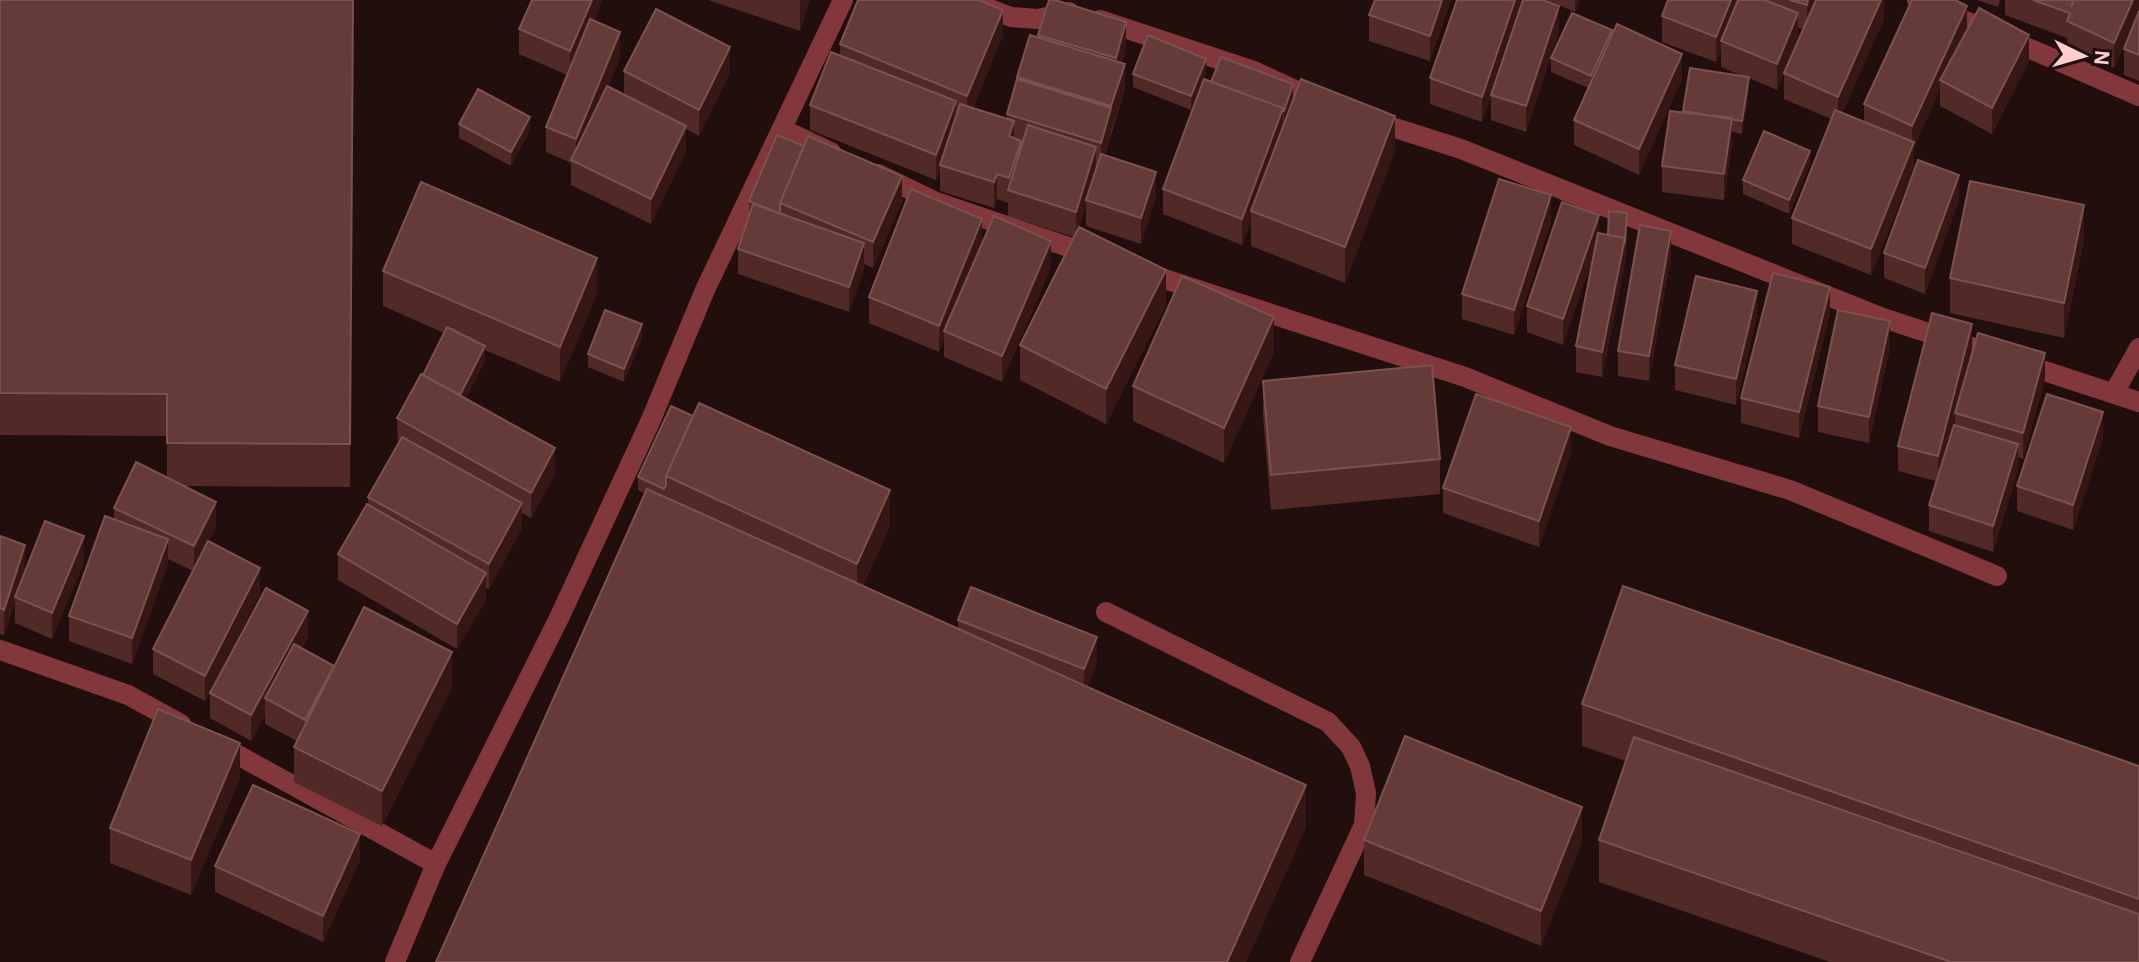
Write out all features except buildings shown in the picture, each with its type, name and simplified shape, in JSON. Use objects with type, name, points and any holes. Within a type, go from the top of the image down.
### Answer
[{"type":"street","points":[[395,962],[436,864],[559,618],[650,422],[674,358],[740,212],[784,130],[843,0]]},
{"type":"street","points":[[966,0],[1000,14],[1038,19],[1065,5],[1254,71],[1345,112],[1461,149],[1883,318],[2115,391],[2139,402]]},
{"type":"street","points":[[1917,0],[2139,96]]},
{"type":"street","points":[[1029,45],[1038,19]]},
{"type":"street","points":[[784,130],[936,202],[1465,377],[1610,436],[1790,490],[1997,576]]},
{"type":"street","points":[[2115,391],[2139,348]]},
{"type":"street","points":[[1106,612],[1328,722],[1351,747],[1360,766],[1366,793],[1364,825],[1300,962]]},
{"type":"street","points":[[0,650],[128,695],[436,864]]}]
